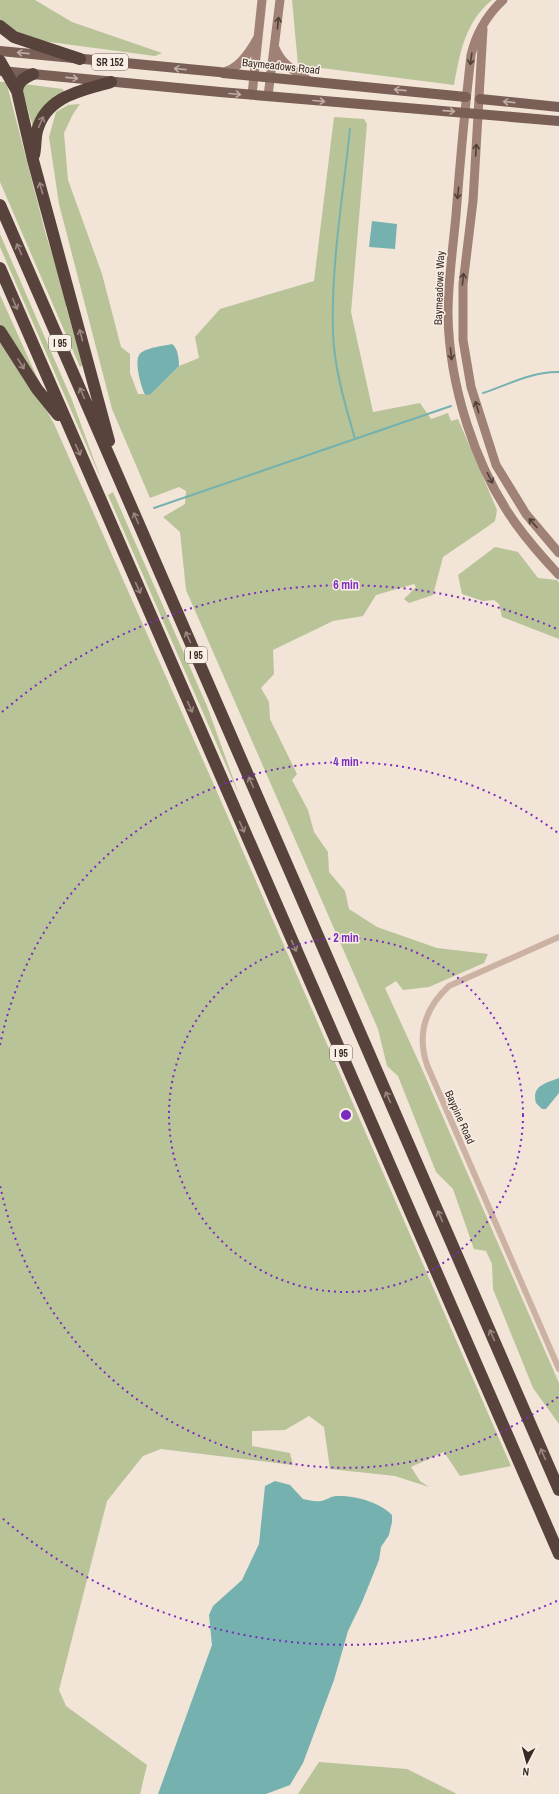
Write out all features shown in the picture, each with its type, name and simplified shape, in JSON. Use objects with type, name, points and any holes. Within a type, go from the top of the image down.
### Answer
[{"type":"highway","points":[[0,26],[14,38],[80,59]]},
{"type":"highway","points":[[0,61],[4,72],[17,91],[33,160],[120,481]]},
{"type":"highway","points":[[17,91],[18,85],[22,80],[33,74]]},
{"type":"highway","points":[[33,160],[38,126],[51,107],[67,95],[110,82]]},
{"type":"highway","name":"I 95","points":[[0,205],[559,1490]]},
{"type":"highway","name":"I 95","points":[[0,268],[559,1554]]},
{"type":"highway","points":[[0,331],[37,389],[69,429]]},
{"type":"main road","name":"Baymeadows Road","points":[[0,51],[466,97]]},
{"type":"main road","name":"SR 152","points":[[4,72],[559,121]]},
{"type":"main road","name":"Baymeadows Road","points":[[480,99],[559,107]]},
{"type":"street","points":[[252,95],[262,0]]},
{"type":"street","points":[[268,96],[280,0]]},
{"type":"street","name":"Baymeadows Way","points":[[503,0],[484,24],[472,50],[466,97],[466,112],[448,316],[451,356],[460,402],[469,432],[482,464],[516,524],[559,575]]},
{"type":"street","points":[[484,24],[480,62],[480,99],[473,201],[463,284],[463,340],[471,387],[496,465],[526,514],[559,553]]},
{"type":"street","points":[[221,72],[244,60],[259,36]]},
{"type":"street","points":[[275,47],[284,64],[308,81]]},
{"type":"street","name":"Baymeadows Road","points":[[466,97],[480,99]]},
{"type":"street","points":[[448,316],[462,317]]},
{"type":"street","name":"Baypine Road","points":[[559,937],[449,986],[436,1000],[427,1014],[422,1034],[422,1046],[427,1065],[559,1368]]},
{"type":"green space","points":[[0,0],[35,0],[72,22],[162,53],[155,56],[27,39],[0,22]]},
{"type":"green space","points":[[292,0],[492,0],[476,18],[465,39],[454,85],[298,65]]},
{"type":"green space","points":[[0,82],[6,82],[7,85],[46,235],[68,303],[66,307],[83,365],[80,367],[0,182]]},
{"type":"green space","points":[[24,84],[63,89],[64,92],[33,127],[22,89]]},
{"type":"green space","points":[[80,104],[73,114],[64,133],[68,180],[102,274],[121,347],[130,354],[130,373],[138,394],[151,394],[179,366],[199,358],[195,337],[220,309],[314,281],[334,117],[364,119],[367,124],[351,312],[373,412],[420,403],[431,419],[448,413],[451,421],[458,419],[497,510],[495,521],[443,557],[433,595],[409,603],[404,599],[416,587],[414,584],[376,595],[363,616],[333,621],[273,650],[274,674],[261,688],[269,702],[270,719],[297,774],[292,780],[308,810],[314,832],[328,852],[329,872],[345,891],[349,909],[377,927],[437,948],[488,954],[484,963],[429,987],[403,990],[396,981],[385,988],[422,1069],[559,1383],[559,1424],[533,1388],[493,1289],[492,1264],[486,1251],[474,1249],[453,1189],[436,1172],[398,1076],[387,1066],[378,1029],[186,590],[180,532],[163,517],[185,504],[186,491],[179,487],[150,498],[112,409],[59,204],[49,137],[56,112],[68,105]]},
{"type":"green space","points":[[0,234],[72,400],[101,479],[0,247]]},
{"type":"green space","points":[[0,295],[45,395],[0,324]]},
{"type":"green space","points":[[0,337],[38,394],[55,426],[221,801],[511,1466],[460,1476],[444,1452],[411,1467],[420,1481],[429,1487],[395,1476],[330,1469],[324,1427],[309,1416],[285,1430],[252,1431],[252,1446],[290,1453],[293,1465],[161,1449],[143,1456],[107,1501],[59,1690],[66,1706],[147,1765],[140,1794],[0,1794]]},
{"type":"green space","points":[[113,492],[207,706],[239,795],[108,495]]},
{"type":"green space","points":[[495,547],[518,552],[538,578],[557,580],[559,583],[559,639],[502,617],[499,604],[494,600],[483,601],[462,594],[458,575]]},
{"type":"green space","points":[[319,1762],[407,1769],[457,1794],[298,1794]]},
{"type":"water","points":[[372,221],[397,224],[395,249],[369,247]]},
{"type":"water","points":[[172,344],[177,351],[179,366],[151,394],[146,395],[139,378],[137,365],[139,355],[149,349]]},
{"type":"water","points":[[559,1078],[559,1093],[546,1109],[542,1109],[536,1103],[535,1097],[538,1088],[545,1083]]},
{"type":"water","points":[[275,1481],[290,1485],[303,1499],[319,1501],[334,1496],[343,1496],[366,1500],[381,1506],[392,1515],[389,1535],[381,1547],[379,1560],[362,1602],[348,1631],[334,1680],[303,1763],[290,1785],[266,1794],[158,1794],[212,1645],[209,1615],[213,1606],[242,1580],[259,1544],[265,1486]]},
{"type":"waterway","points":[[350,129],[338,230],[334,281],[333,332],[335,359],[355,439]]},
{"type":"waterway","points":[[483,393],[530,376],[550,372],[559,372]]},
{"type":"waterway","points":[[154,508],[451,406]]}]
